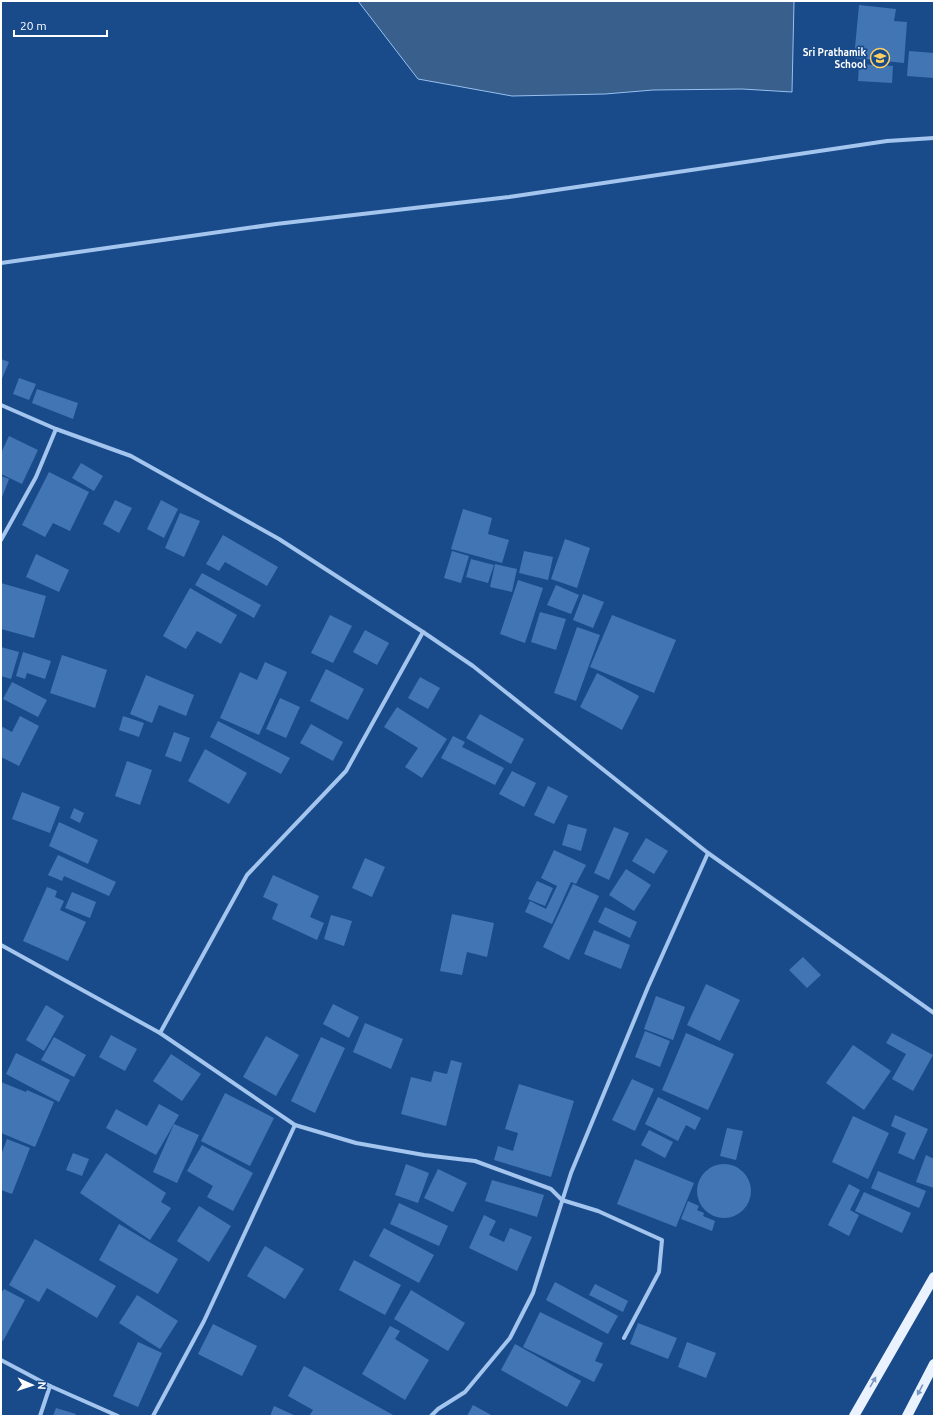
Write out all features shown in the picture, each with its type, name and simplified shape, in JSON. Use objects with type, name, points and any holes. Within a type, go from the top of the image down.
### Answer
[{"type":"main road","points":[[854,1416],[934,1277]]},
{"type":"main road","points":[[907,1416],[934,1364]]},
{"type":"street","points":[[1,263],[276,224],[509,197],[887,141],[934,138]]},
{"type":"street","points":[[1,405],[56,429],[131,456],[279,540],[423,632],[473,666],[708,853],[934,1013]]},
{"type":"street","points":[[1,540],[36,477],[56,429]]},
{"type":"street","points":[[160,1033],[247,875],[346,771],[423,632]]},
{"type":"street","points":[[431,1416],[438,1409],[465,1392],[510,1338],[534,1293],[571,1173],[645,994],[708,853]]},
{"type":"street","points":[[1,945],[160,1033],[295,1125],[356,1143],[424,1155],[475,1161],[551,1189],[562,1200],[598,1211],[662,1240],[659,1272],[624,1338]]},
{"type":"street","points":[[153,1416],[204,1321],[295,1125]]},
{"type":"street","points":[[1,1360],[50,1386],[118,1416]]},
{"type":"street","points":[[40,1416],[50,1386]]},
{"type":"water","points":[[358,1],[794,1],[792,92],[742,89],[653,90],[605,94],[512,96],[418,79]]},
{"type":"building","points":[[859,5],[896,9],[894,21],[907,22],[904,63],[854,58]]},
{"type":"building","points":[[909,51],[934,53],[934,78],[907,76]]},
{"type":"building","points":[[859,64],[893,66],[892,83],[858,81]]},
{"type":"building","points":[[1,359],[9,362],[1,381]]},
{"type":"building","points":[[19,378],[36,384],[29,400],[13,394]]},
{"type":"building","points":[[37,389],[78,403],[73,419],[32,403]]},
{"type":"building","points":[[9,436],[38,450],[22,484],[1,474],[1,453]]},
{"type":"building","points":[[81,463],[103,476],[94,491],[72,478]]},
{"type":"building","points":[[49,472],[89,492],[70,531],[53,523],[45,537],[22,525]]},
{"type":"building","points":[[1,476],[9,479],[1,500]]},
{"type":"building","points":[[115,500],[132,508],[119,533],[103,524]]},
{"type":"building","points":[[161,500],[178,509],[164,538],[147,529]]},
{"type":"building","points":[[463,509],[492,518],[488,534],[509,540],[502,563],[451,549]]},
{"type":"building","points":[[180,513],[200,521],[184,557],[165,548]]},
{"type":"building","points":[[223,535],[278,567],[267,586],[225,562],[219,571],[206,564]]},
{"type":"building","points":[[565,539],[590,548],[577,588],[551,579]]},
{"type":"building","points":[[452,551],[469,556],[461,583],[444,578]]},
{"type":"building","points":[[524,551],[553,557],[548,580],[519,573]]},
{"type":"building","points":[[36,554],[69,570],[59,592],[26,577]]},
{"type":"building","points":[[471,559],[494,565],[488,583],[466,577]]},
{"type":"building","points":[[495,564],[517,569],[512,592],[490,587]]},
{"type":"building","points":[[202,573],[261,605],[254,618],[195,585]]},
{"type":"building","points":[[518,580],[543,588],[525,643],[500,634]]},
{"type":"building","points":[[1,583],[46,596],[34,638],[1,629]]},
{"type":"building","points":[[556,585],[579,595],[571,614],[547,605]]},
{"type":"building","points":[[190,588],[237,615],[221,644],[197,631],[186,649],[163,636]]},
{"type":"building","points":[[583,594],[604,602],[593,628],[573,620]]},
{"type":"building","points":[[540,612],[566,619],[556,650],[531,642]]},
{"type":"building","points":[[330,615],[352,626],[333,663],[311,653]]},
{"type":"building","points":[[612,615],[676,640],[654,693],[590,667]]},
{"type":"building","points":[[577,627],[600,635],[576,701],[554,693]]},
{"type":"building","points":[[365,630],[389,643],[377,665],[353,652]]},
{"type":"building","points":[[1,647],[19,652],[11,679],[1,676]]},
{"type":"building","points":[[23,652],[51,661],[45,679],[27,673],[25,679],[16,676]]},
{"type":"building","points":[[62,655],[107,670],[95,708],[50,693]]},
{"type":"building","points":[[265,662],[287,672],[259,735],[220,718],[240,672],[257,680]]},
{"type":"building","points":[[326,669],[364,689],[348,720],[310,701]]},
{"type":"building","points":[[597,673],[639,696],[622,730],[580,707]]},
{"type":"building","points":[[146,675],[194,695],[186,716],[159,705],[152,723],[130,714]]},
{"type":"building","points":[[420,677],[440,688],[428,709],[408,698]]},
{"type":"building","points":[[12,682],[47,700],[38,717],[3,699]]},
{"type":"building","points":[[280,698],[300,707],[286,738],[266,729]]},
{"type":"building","points":[[397,707],[447,739],[422,778],[405,767],[418,748],[384,727]]},
{"type":"building","points":[[480,714],[524,739],[511,764],[466,738]]},
{"type":"building","points":[[20,716],[39,726],[19,766],[1,757],[1,726],[12,732]]},
{"type":"building","points":[[123,716],[144,723],[139,737],[119,730]]},
{"type":"building","points":[[218,721],[290,758],[281,774],[210,737]]},
{"type":"building","points":[[311,724],[343,742],[333,761],[300,743]]},
{"type":"building","points":[[174,732],[190,738],[181,762],[165,756]]},
{"type":"building","points":[[453,736],[465,742],[462,747],[504,768],[495,785],[441,758]]},
{"type":"building","points":[[205,749],[247,773],[229,804],[188,781]]},
{"type":"building","points":[[127,761],[152,770],[140,805],[115,796]]},
{"type":"building","points":[[512,771],[536,783],[524,807],[499,794]]},
{"type":"building","points":[[548,786],[568,796],[554,824],[534,815]]},
{"type":"building","points":[[22,792],[60,807],[50,833],[12,819]]},
{"type":"building","points":[[74,808],[84,813],[80,823],[70,818]]},
{"type":"building","points":[[59,822],[98,840],[88,864],[49,846]]},
{"type":"building","points":[[568,824],[587,829],[581,851],[562,845]]},
{"type":"building","points":[[614,827],[629,833],[609,880],[594,873]]},
{"type":"building","points":[[646,838],[668,851],[654,874],[632,861]]},
{"type":"building","points":[[554,850],[586,865],[576,884],[571,882],[552,924],[525,912],[530,901],[546,909],[557,886],[541,878]]},
{"type":"building","points":[[58,855],[116,882],[109,896],[64,876],[62,881],[48,875]]},
{"type":"building","points":[[365,858],[385,867],[372,897],[352,888]]},
{"type":"building","points":[[626,869],[651,885],[634,911],[609,895]]},
{"type":"building","points":[[273,875],[319,896],[310,917],[324,923],[317,940],[272,919],[278,904],[263,897]]},
{"type":"building","points":[[537,881],[553,888],[545,906],[528,899]]},
{"type":"building","points":[[573,884],[599,896],[569,960],[543,947]]},
{"type":"building","points":[[47,887],[57,891],[55,897],[64,901],[60,910],[86,922],[68,961],[23,941]]},
{"type":"building","points":[[72,892],[96,902],[90,918],[65,908]]},
{"type":"building","points":[[605,907],[637,922],[630,938],[598,922]]},
{"type":"building","points":[[452,914],[494,923],[487,957],[467,952],[462,975],[440,971]]},
{"type":"building","points":[[331,915],[352,921],[344,946],[324,939]]},
{"type":"building","points":[[594,930],[630,945],[621,969],[584,954]]},
{"type":"building","points":[[803,957],[821,975],[807,988],[789,970]]},
{"type":"building","points":[[706,984],[740,1000],[720,1041],[687,1025]]},
{"type":"building","points":[[656,996],[685,1007],[673,1040],[644,1029]]},
{"type":"building","points":[[333,1004],[359,1017],[349,1038],[323,1024]]},
{"type":"building","points":[[46,1005],[64,1016],[44,1051],[26,1040]]},
{"type":"building","points":[[365,1023],[403,1039],[391,1069],[353,1052]]},
{"type":"building","points":[[645,1031],[670,1041],[660,1067],[635,1057]]},
{"type":"building","points":[[686,1033],[734,1054],[708,1110],[662,1090]]},
{"type":"building","points":[[892,1033],[933,1055],[913,1091],[892,1079],[906,1054],[886,1043]]},
{"type":"building","points":[[111,1035],[137,1049],[125,1071],[99,1057]]},
{"type":"building","points":[[266,1036],[299,1055],[276,1096],[243,1077]]},
{"type":"building","points":[[54,1037],[86,1055],[74,1077],[41,1060]]},
{"type":"building","points":[[321,1037],[345,1048],[315,1113],[291,1101]]},
{"type":"building","points":[[853,1045],[891,1071],[864,1110],[826,1083]]},
{"type":"building","points":[[16,1053],[70,1080],[59,1102],[6,1074]]},
{"type":"building","points":[[171,1054],[201,1074],[182,1101],[153,1081]]},
{"type":"building","points":[[451,1060],[462,1063],[446,1126],[401,1114],[411,1077],[431,1082],[434,1071],[447,1074]]},
{"type":"building","points":[[632,1079],[654,1089],[635,1131],[612,1120]]},
{"type":"building","points":[[1,1082],[26,1092],[27,1090],[54,1102],[35,1147],[1,1133]]},
{"type":"building","points":[[519,1084],[574,1101],[551,1177],[494,1160],[498,1146],[513,1151],[518,1133],[505,1129]]},
{"type":"building","points":[[225,1093],[274,1118],[250,1166],[201,1141]]},
{"type":"building","points":[[658,1097],[701,1118],[695,1130],[686,1125],[678,1141],[645,1124]]},
{"type":"building","points":[[159,1104],[179,1115],[156,1155],[106,1128],[116,1109],[147,1126]]},
{"type":"building","points":[[895,1115],[928,1129],[914,1160],[898,1153],[906,1133],[891,1126]]},
{"type":"building","points":[[853,1116],[889,1133],[868,1179],[832,1162]]},
{"type":"building","points":[[174,1124],[199,1135],[177,1183],[153,1172]]},
{"type":"building","points":[[727,1128],[743,1131],[736,1160],[720,1156]]},
{"type":"building","points":[[649,1130],[673,1142],[665,1158],[641,1145]]},
{"type":"building","points":[[7,1139],[30,1148],[12,1194],[1,1190],[1,1155]]},
{"type":"building","points":[[202,1145],[253,1173],[233,1211],[207,1197],[213,1186],[187,1171]]},
{"type":"building","points":[[73,1153],[89,1159],[82,1176],[66,1170]]},
{"type":"building","points":[[106,1153],[166,1193],[161,1202],[171,1208],[150,1240],[80,1193]]},
{"type":"building","points":[[926,1155],[934,1159],[934,1188],[916,1182]]},
{"type":"building","points":[[635,1159],[694,1183],[676,1227],[617,1204]]},
{"type":"building","points":[[406,1164],[429,1173],[418,1203],[395,1195]]},
{"type":"building","points":[[719,1164],[729,1164],[739,1168],[747,1176],[751,1186],[751,1196],[747,1206],[739,1214],[729,1218],[719,1218],[709,1214],[701,1206],[697,1196],[697,1186],[701,1176],[709,1168]]},
{"type":"building","points":[[438,1169],[467,1183],[453,1212],[424,1198]]},
{"type":"building","points":[[878,1171],[926,1191],[919,1208],[871,1188]]},
{"type":"building","points":[[492,1180],[544,1195],[537,1217],[485,1201]]},
{"type":"building","points":[[849,1184],[860,1190],[850,1210],[859,1215],[849,1236],[828,1225]]},
{"type":"building","points":[[864,1192],[911,1213],[902,1233],[855,1211]]},
{"type":"building","points":[[688,1201],[699,1206],[697,1210],[704,1213],[703,1216],[715,1221],[712,1231],[681,1219]]},
{"type":"building","points":[[399,1203],[448,1226],[439,1246],[390,1224]]},
{"type":"building","points":[[199,1206],[231,1226],[209,1262],[177,1241]]},
{"type":"building","points":[[484,1215],[496,1221],[489,1235],[504,1242],[510,1228],[532,1237],[517,1271],[469,1248]]},
{"type":"building","points":[[119,1224],[178,1259],[158,1294],[99,1260]]},
{"type":"building","points":[[384,1228],[434,1255],[419,1283],[369,1256]]},
{"type":"building","points":[[35,1239],[116,1286],[97,1318],[47,1288],[39,1302],[9,1285]]},
{"type":"building","points":[[265,1246],[304,1269],[285,1299],[247,1276]]},
{"type":"building","points":[[354,1260],[401,1285],[385,1315],[339,1290]]},
{"type":"building","points":[[555,1282],[618,1316],[608,1334],[546,1300]]},
{"type":"building","points":[[595,1284],[628,1301],[623,1312],[589,1295]]},
{"type":"building","points":[[4,1289],[25,1300],[3,1341],[1,1340],[1,1293]]},
{"type":"building","points":[[411,1290],[465,1323],[448,1351],[394,1319]]},
{"type":"building","points":[[137,1295],[178,1321],[160,1349],[119,1323]]},
{"type":"building","points":[[540,1312],[603,1343],[595,1361],[603,1364],[594,1382],[523,1347]]},
{"type":"building","points":[[638,1323],[677,1338],[668,1359],[630,1344]]},
{"type":"building","points":[[213,1324],[257,1346],[242,1376],[198,1354]]},
{"type":"building","points":[[390,1326],[400,1331],[395,1339],[429,1360],[405,1400],[362,1374]]},
{"type":"building","points":[[138,1342],[162,1353],[138,1407],[113,1396]]},
{"type":"building","points":[[687,1342],[716,1353],[706,1378],[678,1367]]},
{"type":"building","points":[[515,1344],[581,1381],[567,1407],[501,1370]]},
{"type":"building","points":[[304,1366],[395,1416],[309,1416],[313,1410],[288,1396]]},
{"type":"building","points":[[473,1405],[493,1416],[467,1416]]},
{"type":"building","points":[[274,1406],[296,1416],[270,1416]]},
{"type":"building","points":[[56,1408],[76,1414],[75,1416],[53,1416]]},
{"type":"place","name":"Sri Prathamik School","points":[[880,58]]}]
